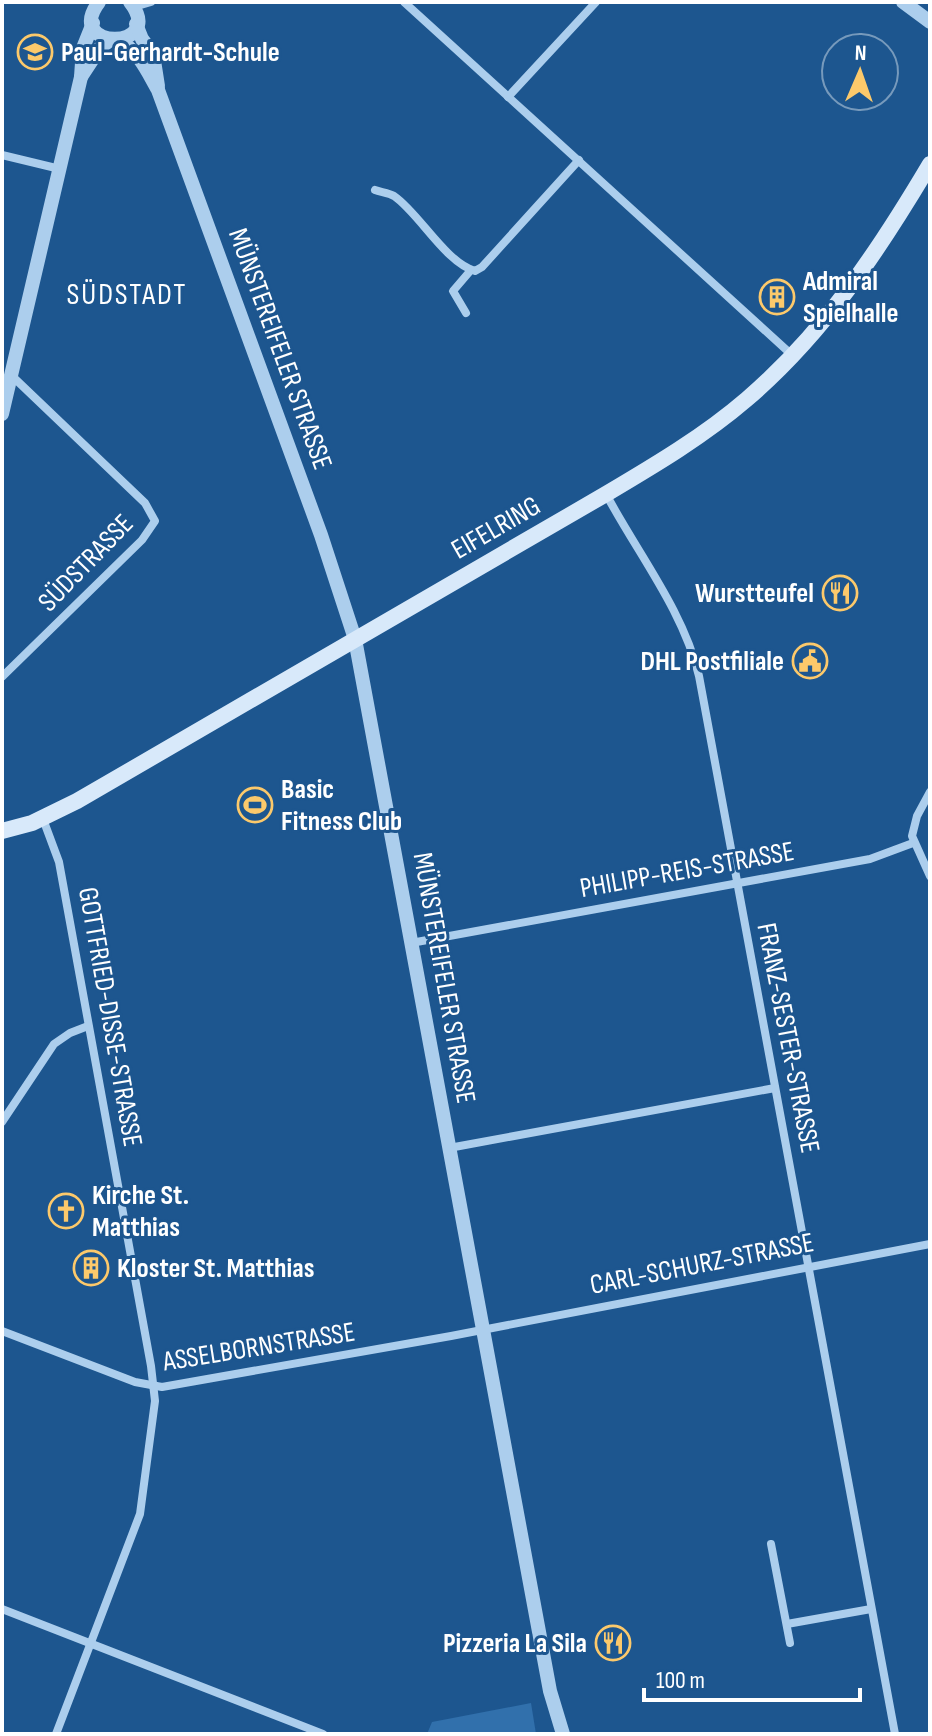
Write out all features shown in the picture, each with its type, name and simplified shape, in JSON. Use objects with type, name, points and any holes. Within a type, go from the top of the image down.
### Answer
[{"type":"main road","name":"EIFELRING","points":[[2,831],[43,819],[606,494],[670,456],[717,423],[793,356],[858,278],[930,164]]},
{"type":"street","points":[[2,414],[81,77],[83,48],[99,2]]},
{"type":"street","points":[[81,77],[100,48],[130,34],[136,24],[132,5],[151,2]]},
{"type":"street","points":[[404,2],[793,356]]},
{"type":"street","points":[[508,97],[596,2]]},
{"type":"street","points":[[903,2],[930,22]]},
{"type":"street","name":"MÜNSTEREIFELER STRASSE","points":[[93,23],[100,35],[114,40],[140,59],[158,90],[321,535],[355,639],[554,1710],[563,1734]]},
{"type":"street","name":"MÜNSTEREIFELER STRASSE","points":[[136,24],[155,61],[158,90]]},
{"type":"street","points":[[2,155],[60,169]]},
{"type":"street","points":[[466,313],[453,291],[471,270],[482,267],[579,160]]},
{"type":"street","points":[[375,190],[393,196],[471,270]]},
{"type":"street","name":"SÜDSTRASSE","points":[[2,677],[142,540],[155,521],[145,503],[11,375]]},
{"type":"street","name":"FRANZ-SESTER-STRASSE","points":[[606,494],[678,619],[690,646],[704,702],[895,1734]]},
{"type":"street","points":[[930,792],[914,825],[913,843],[930,876]]},
{"type":"street","name":"GOTTFRIED-DISSE-STRASSE","points":[[43,819],[59,862],[155,1387],[140,1514],[56,1734]]},
{"type":"street","name":"PHILIPP-REIS-STRASSE","points":[[411,943],[870,859],[913,843]]},
{"type":"street","points":[[3,1120],[54,1044],[88,1026]]},
{"type":"street","points":[[449,1148],[775,1088]]},
{"type":"street","name":"CARL-SCHURZ-STRASSE","points":[[483,1329],[930,1244]]},
{"type":"street","name":"ASSELBORNSTRASSE","points":[[2,1331],[155,1387],[291,1366],[483,1329]]},
{"type":"street","points":[[771,1544],[790,1643]]},
{"type":"street","points":[[2,1609],[323,1734]]},
{"type":"street","points":[[787,1624],[871,1609]]},
{"type":"street","name":"MÜNSTEREIFELER STRASSE","points":[[553,1734],[554,1710]]},
{"type":"shaded area","points":[[531,1703],[536,1734],[427,1734],[432,1722]]},
{"type":"place","name":"Paul-Gerhardt-Schule","points":[[35,52]]},
{"type":"place","name":"Admiral Spielhalle","points":[[777,297]]},
{"type":"place","name":"Wurstteufel","points":[[840,593]]},
{"type":"place","name":"DHL Postfiliale","points":[[810,661]]},
{"type":"place","name":"Basic Fitness Club","points":[[255,805]]},
{"type":"place","name":"Kirche St. Matthias","points":[[66,1211]]},
{"type":"place","name":"Kloster St. Matthias","points":[[91,1268]]},
{"type":"place","name":"Pizzeria La Sila","points":[[613,1643]]},
{"type":"district","name":"SÜDSTADT","points":[[127,295]]}]
